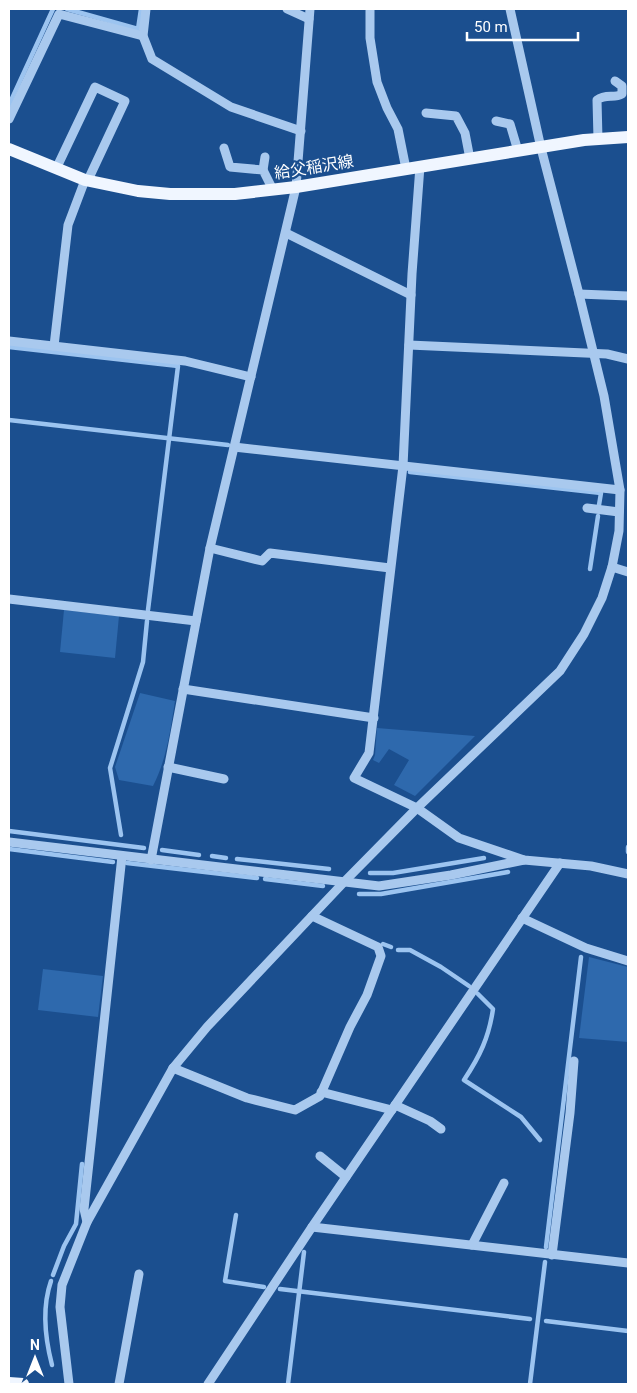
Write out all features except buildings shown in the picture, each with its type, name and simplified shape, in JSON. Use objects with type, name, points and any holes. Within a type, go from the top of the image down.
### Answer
[{"type":"main road","name":"給父稲沢線","points":[[9,149],[86,180],[138,191],[170,194],[235,194],[296,187],[598,139],[628,137]]},
{"type":"main road","points":[[9,1382],[22,1384]]},
{"type":"street","points":[[146,9],[143,36],[152,59],[184,76],[204,92],[231,107],[301,131]]},
{"type":"street","points":[[287,9],[309,19]]},
{"type":"street","points":[[151,860],[210,548],[296,187],[310,9]]},
{"type":"street","points":[[370,9],[370,38],[377,82],[398,129],[406,169]]},
{"type":"street","points":[[70,1384],[60,1307],[62,1285],[88,1222],[173,1068],[207,1027],[345,881],[417,808],[560,671],[584,634],[602,598],[612,567],[618,531],[620,490],[604,396],[580,294],[541,148],[510,9]]},
{"type":"street","points":[[9,119],[58,14],[143,36]]},
{"type":"street","points":[[598,139],[597,100],[603,96],[618,96],[622,94],[622,86],[615,81]]},
{"type":"street","points":[[54,346],[68,225],[86,180],[125,101],[95,87],[56,169]]},
{"type":"street","points":[[426,113],[456,116],[465,133],[470,159]]},
{"type":"street","points":[[496,121],[510,124],[518,151]]},
{"type":"street","points":[[224,148],[230,167],[263,170]]},
{"type":"street","points":[[265,157],[263,170],[273,190]]},
{"type":"street","points":[[420,166],[411,295],[403,466],[369,753],[354,778],[417,808],[459,838],[524,860],[591,866],[628,874]]},
{"type":"street","points":[[286,233],[411,295]]},
{"type":"street","points":[[580,294],[628,296]]},
{"type":"street","points":[[9,341],[185,360],[251,377]]},
{"type":"street","points":[[409,345],[594,353],[628,359]]},
{"type":"street","points":[[234,447],[620,490]]},
{"type":"street","points":[[587,508],[619,512]]},
{"type":"street","points":[[210,548],[262,561],[270,553],[390,568]]},
{"type":"street","points":[[612,567],[628,572]]},
{"type":"street","points":[[9,599],[196,621]]},
{"type":"street","points":[[183,689],[374,718]]},
{"type":"street","points":[[168,767],[224,779]]},
{"type":"street","points":[[9,842],[379,886],[451,875],[524,860]]},
{"type":"street","points":[[88,1222],[84,1209],[122,856]]},
{"type":"street","points":[[208,1384],[312,1227],[560,863]]},
{"type":"street","points":[[173,1068],[247,1098],[295,1110],[320,1096],[350,1027],[367,995],[381,956],[381,951],[378,947],[312,916]]},
{"type":"street","points":[[522,918],[586,948],[628,961]]},
{"type":"street","points":[[552,1255],[570,1113],[574,1061]]},
{"type":"street","points":[[321,1092],[394,1107],[430,1121],[441,1129]]},
{"type":"street","points":[[320,1156],[346,1177]]},
{"type":"street","points":[[472,1245],[504,1183]]},
{"type":"street","points":[[312,1227],[628,1263]]},
{"type":"street","points":[[119,1384],[139,1274]]},
{"type":"shaded area","points":[[64,610],[119,616],[115,658],[60,652]]},
{"type":"shaded area","points":[[140,693],[175,701],[165,755],[153,786],[119,780],[115,767]]},
{"type":"shaded area","points":[[377,728],[475,736],[415,796],[394,785],[409,760],[389,749],[379,763],[373,760]]},
{"type":"shaded area","points":[[589,957],[628,967],[628,1042],[579,1038]]},
{"type":"shaded area","points":[[43,969],[103,976],[98,1017],[38,1010]]},
{"type":"waterway","points":[[9,105],[53,9]]},
{"type":"waterway","points":[[67,9],[138,29],[141,9]]},
{"type":"waterway","points":[[9,347],[178,366],[148,610]]},
{"type":"waterway","points":[[9,420],[228,445]]},
{"type":"waterway","points":[[410,472],[601,493],[599,505]]},
{"type":"waterway","points":[[590,569],[598,516]]},
{"type":"waterway","points":[[121,835],[110,768],[143,662],[147,621]]},
{"type":"waterway","points":[[9,831],[144,848]]},
{"type":"waterway","points":[[628,847],[628,852]]},
{"type":"waterway","points":[[9,849],[113,862]]},
{"type":"waterway","points":[[162,850],[199,855]]},
{"type":"waterway","points":[[212,856],[226,858]]},
{"type":"waterway","points":[[370,873],[393,873],[484,858]]},
{"type":"waterway","points":[[237,859],[329,869]]},
{"type":"waterway","points":[[127,863],[257,878]]},
{"type":"waterway","points":[[359,894],[381,894],[508,872]]},
{"type":"waterway","points":[[265,879],[323,886]]},
{"type":"waterway","points":[[383,944],[391,947]]},
{"type":"waterway","points":[[398,950],[410,950],[441,967],[469,986]]},
{"type":"waterway","points":[[546,1247],[581,957]]},
{"type":"waterway","points":[[478,994],[493,1009],[483,1046],[464,1080],[521,1117],[540,1140]]},
{"type":"waterway","points":[[53,1275],[64,1246],[76,1224],[82,1164]]},
{"type":"waterway","points":[[236,1215],[225,1281],[264,1287]]},
{"type":"waterway","points":[[288,1384],[304,1252]]},
{"type":"waterway","points":[[530,1384],[545,1262]]},
{"type":"waterway","points":[[51,1281],[46,1301],[46,1323],[52,1365]]},
{"type":"waterway","points":[[280,1289],[530,1319]]},
{"type":"waterway","points":[[546,1321],[628,1331]]}]
